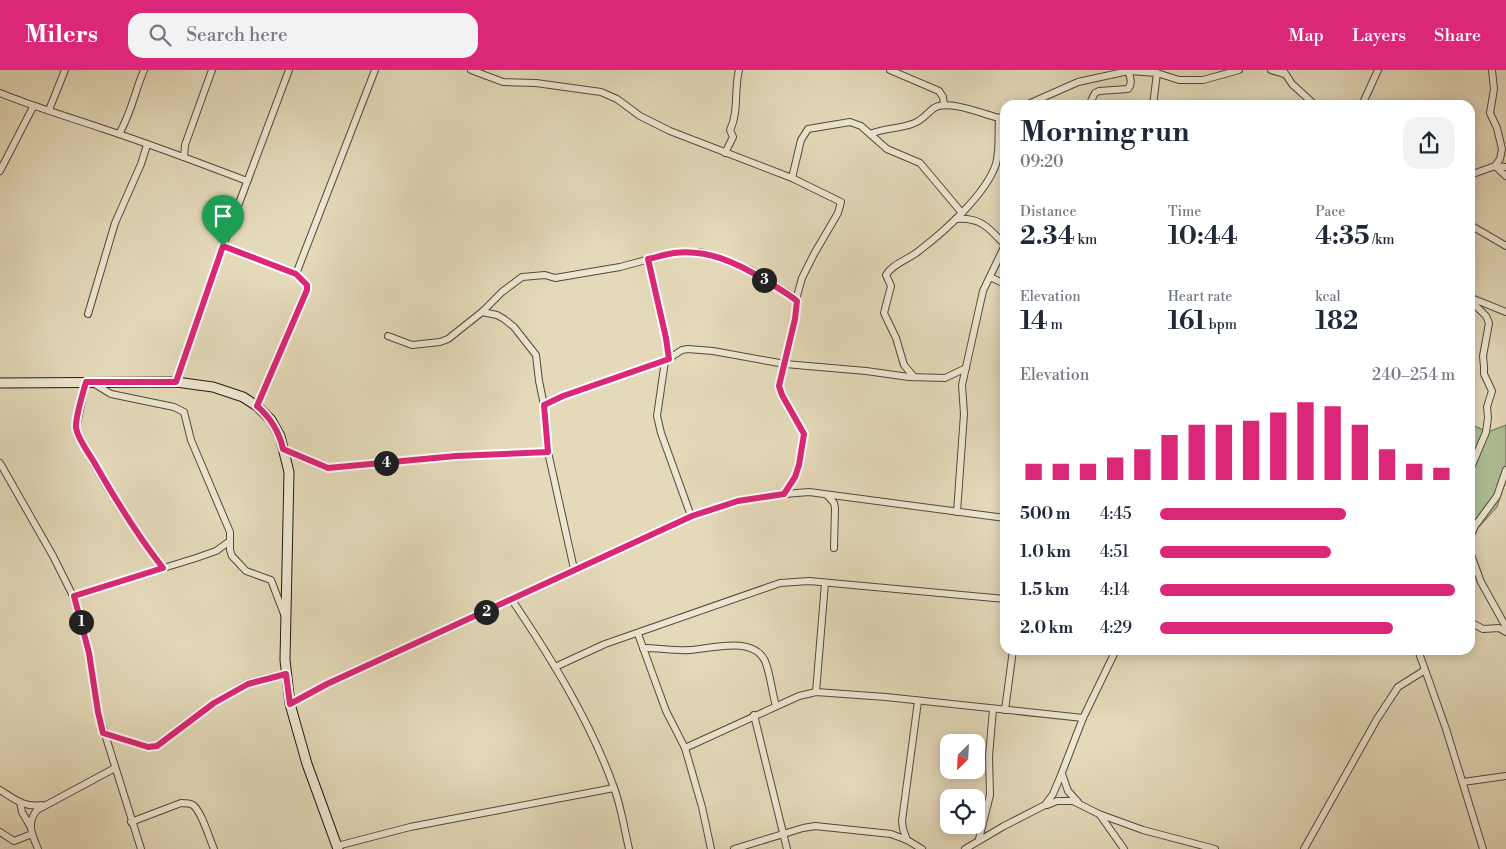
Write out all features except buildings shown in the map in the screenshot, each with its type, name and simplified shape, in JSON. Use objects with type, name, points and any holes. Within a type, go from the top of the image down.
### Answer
[{"type":"street","points":[[49,110],[65,70]]},
{"type":"street","points":[[119,134],[127,121],[135,92],[144,70]]},
{"type":"street","points":[[184,157],[185,145],[212,70]]},
{"type":"street","points":[[176,382],[223,246],[289,70]]},
{"type":"street","points":[[296,274],[375,70]]},
{"type":"street","points":[[471,70],[503,82],[536,83],[601,92],[617,99],[640,116],[670,131],[792,178],[839,200],[842,204],[802,278],[797,296],[785,364],[779,386],[804,434],[799,465],[795,477],[784,494]]},
{"type":"street","points":[[724,153],[733,137],[730,131],[734,120],[739,70]]},
{"type":"street","points":[[890,70],[939,91],[943,97],[944,105]]},
{"type":"street","points":[[1038,100],[1078,82],[1128,71],[1157,73],[1179,80],[1203,80],[1239,70]]},
{"type":"street","points":[[1271,70],[1284,72],[1292,84],[1310,100]]},
{"type":"street","points":[[1364,100],[1378,70]]},
{"type":"street","points":[[1492,70],[1494,89],[1490,113],[1497,128],[1502,149],[1500,159],[1495,166]]},
{"type":"street","points":[[1091,100],[1099,91],[1128,89],[1131,81],[1128,71]]},
{"type":"street","points":[[1154,100],[1157,73]]},
{"type":"street","points":[[0,93],[34,107],[49,110],[119,134],[247,181]]},
{"type":"street","points":[[870,134],[883,129],[915,123],[935,108],[944,105],[1000,116]]},
{"type":"street","points":[[0,171],[34,107]]},
{"type":"street","points":[[792,178],[801,140],[808,129],[850,122],[856,123],[887,149],[920,163],[962,213]]},
{"type":"street","points":[[914,377],[904,365],[896,338],[884,313],[891,286],[886,275],[891,268],[920,251],[962,213],[986,182],[996,163],[1000,132]]},
{"type":"street","points":[[88,314],[111,233],[141,164],[147,145]]},
{"type":"street","points":[[1495,166],[1506,176]]},
{"type":"street","points":[[1475,173],[1495,166],[1506,167]]},
{"type":"street","points":[[956,218],[976,220],[986,226],[1000,240]]},
{"type":"street","points":[[1475,228],[1506,246]]},
{"type":"street","points":[[223,246],[296,274],[307,285],[307,290],[257,406]]},
{"type":"street","points":[[388,336],[412,345],[440,342],[448,339],[522,277],[545,275],[555,278],[620,267],[672,253],[699,252],[711,255],[750,270],[797,301]]},
{"type":"street","points":[[957,512],[964,414],[962,385],[980,301],[986,282],[1000,256]]},
{"type":"street","points":[[648,259],[666,338],[667,360],[657,416],[661,433],[692,516]]},
{"type":"street","points":[[990,277],[1000,282]]},
{"type":"street","points":[[1475,299],[1506,312]]},
{"type":"street","points":[[1475,304],[1486,316],[1489,323],[1483,356],[1484,374],[1492,391],[1487,407],[1486,432],[1475,458]]},
{"type":"street","points":[[482,312],[498,315],[504,319],[514,327],[536,354],[544,405],[548,452],[574,569]]},
{"type":"street","points":[[544,405],[563,396],[667,360],[682,350],[694,348],[785,364],[914,377],[945,378],[966,368]]},
{"type":"street","points":[[89,382],[111,394],[174,407],[184,412],[191,440],[230,532],[232,556],[246,571],[271,580],[285,615]]},
{"type":"street","points":[[89,382],[76,428],[118,505],[140,539],[163,568]]},
{"type":"street","points":[[0,383],[176,382],[213,387],[243,397],[257,406],[271,420],[280,436],[289,472],[285,660],[290,704],[307,764],[338,847],[410,826],[614,788]]},
{"type":"street","points":[[283,449],[328,468],[456,456],[548,452]]},
{"type":"street","points":[[0,463],[74,596],[89,653],[103,733],[141,849]]},
{"type":"street","points":[[1475,526],[1497,496],[1506,470]]},
{"type":"street","points":[[290,704],[327,684],[512,600],[574,569],[692,516],[738,501],[809,492],[1000,517]]},
{"type":"street","points":[[827,494],[834,503],[835,508],[834,548]]},
{"type":"street","points":[[74,596],[208,554],[230,541]]},
{"type":"street","points":[[1475,566],[1481,582],[1506,627]]},
{"type":"street","points":[[554,667],[605,644],[780,583],[809,581],[1000,599]]},
{"type":"street","points":[[816,692],[825,583]]},
{"type":"street","points":[[512,600],[554,667],[598,748],[614,788],[629,849]]},
{"type":"street","points":[[1475,625],[1483,629],[1499,628],[1506,632]]},
{"type":"street","points":[[638,634],[666,711],[685,748],[702,807],[711,849]]},
{"type":"street","points":[[644,648],[688,650],[728,644],[754,650],[764,661],[776,706]]},
{"type":"street","points":[[1005,710],[1012,655]]},
{"type":"street","points":[[1045,805],[1053,794],[1082,718],[1114,655]]},
{"type":"street","points":[[1420,655],[1463,782],[1483,849]]},
{"type":"street","points":[[1304,849],[1376,719],[1398,687],[1425,670]]},
{"type":"street","points":[[103,733],[148,747],[157,746],[214,703],[248,684],[286,674]]},
{"type":"street","points":[[685,748],[754,715],[799,696],[816,692],[1082,718]]},
{"type":"street","points":[[908,840],[902,825],[918,701]]},
{"type":"street","points":[[980,839],[990,795],[989,756],[993,709]]},
{"type":"street","points":[[754,715],[787,849]]},
{"type":"street","points":[[0,832],[14,841],[31,830],[33,815],[37,810],[115,768]]},
{"type":"street","points":[[1062,774],[1068,791],[1079,802],[1099,814],[1191,846],[1215,849]]},
{"type":"street","points":[[1463,782],[1506,776]]},
{"type":"street","points":[[0,790],[20,802],[36,806],[48,804]]},
{"type":"street","points":[[965,849],[980,839],[1045,805],[1065,800],[1079,802]]},
{"type":"street","points":[[20,802],[22,812],[38,849]]},
{"type":"street","points":[[132,822],[181,803],[188,803],[198,810],[214,849]]},
{"type":"street","points":[[1099,814],[1124,849]]},
{"type":"street","points":[[889,834],[896,832],[902,825]]},
{"type":"street","points":[[734,849],[815,826],[889,834],[908,840],[922,849]]},
{"type":"green space","points":[[1506,425],[1506,479],[1497,507],[1478,528],[1475,528],[1475,426],[1488,432]]},
{"type":"route","points":[[223,246],[296,274],[308,286],[257,406],[271,420],[280,436],[283,449],[328,468],[456,456],[548,452],[544,405],[563,396],[669,359],[648,259],[672,253],[699,252],[738,265],[750,270],[797,301],[795,319],[779,386],[795,420],[804,434],[795,477],[784,494],[738,501],[692,516],[327,684],[290,704],[286,674],[248,684],[214,703],[157,746],[148,747],[135,744],[103,733],[91,675],[89,653],[74,596],[163,568],[140,539],[118,505],[82,441],[76,428],[76,421],[82,394],[86,382],[176,382],[223,246]]}]
